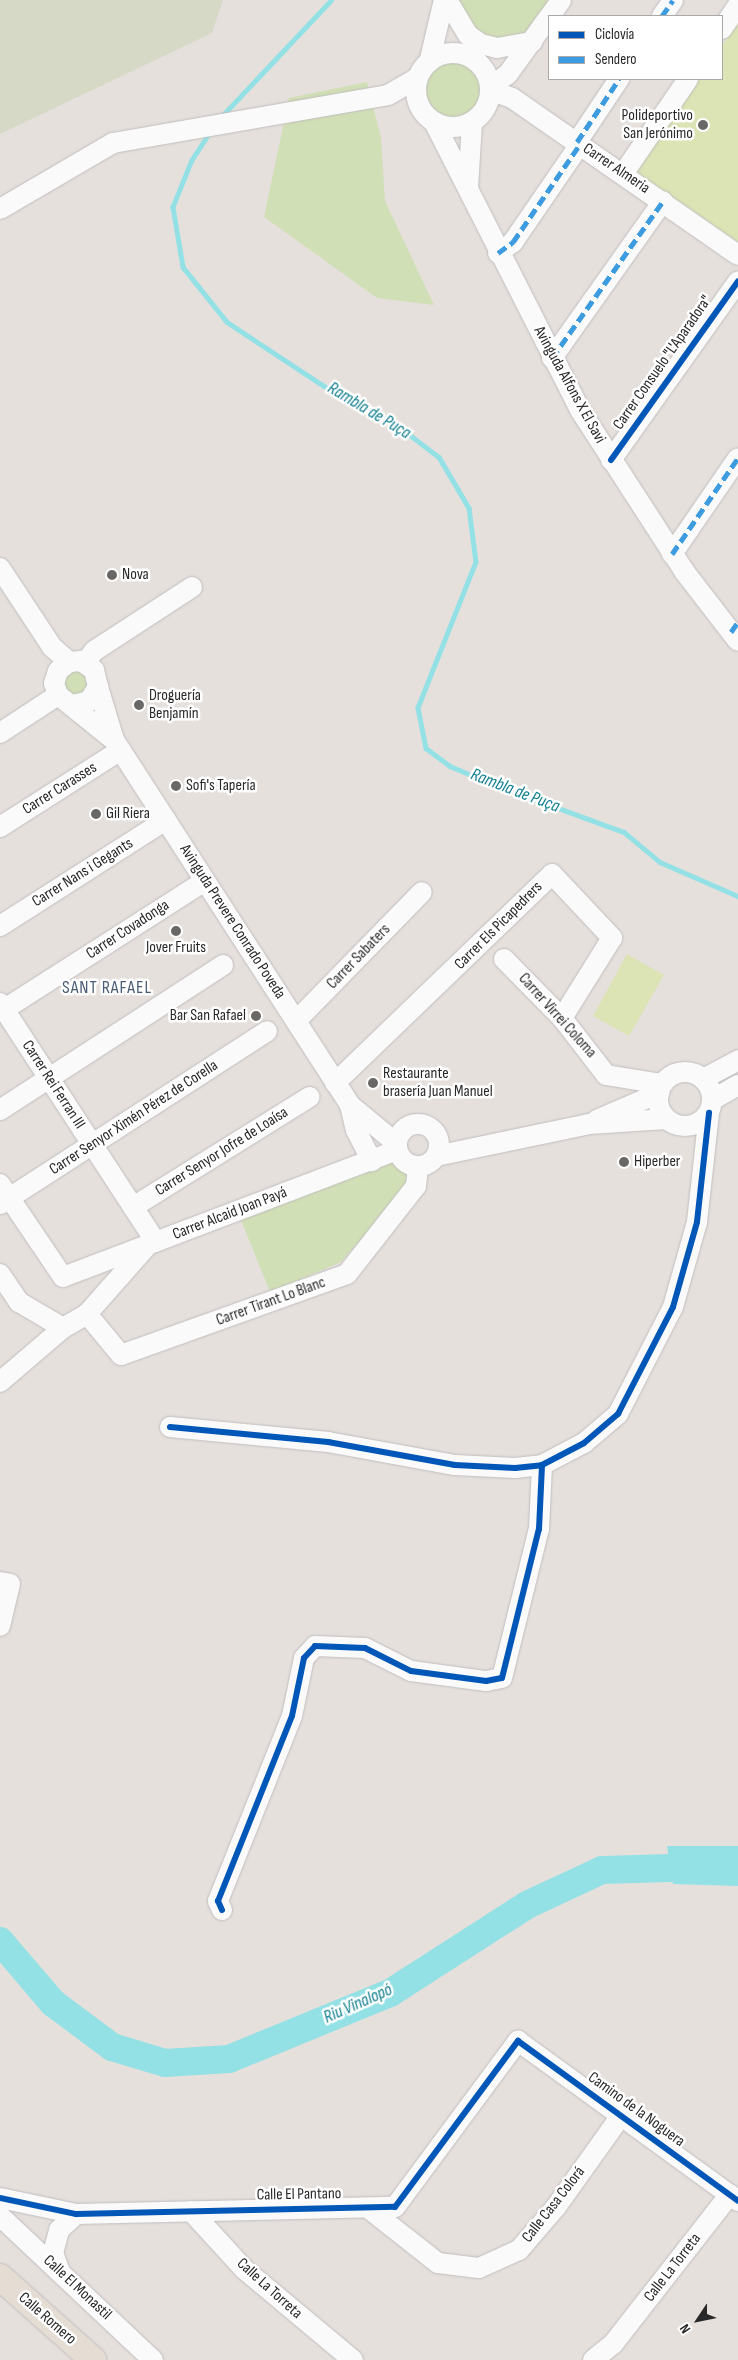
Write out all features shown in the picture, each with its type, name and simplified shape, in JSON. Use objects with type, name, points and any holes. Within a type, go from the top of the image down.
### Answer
[{"type":"main road","name":"Calle Romero","points":[[0,2277],[93,2360]]},
{"type":"street","points":[[446,0],[468,35],[480,44],[497,48],[532,42]]},
{"type":"street","points":[[0,209],[113,143],[388,95],[416,79],[430,60],[446,0]]},
{"type":"street","points":[[551,15],[561,0]]},
{"type":"street","points":[[663,15],[673,0]]},
{"type":"street","points":[[723,28],[738,5]]},
{"type":"street","points":[[490,88],[508,74],[548,20]]},
{"type":"street","points":[[388,95],[418,104],[434,122],[453,127],[472,122],[488,102],[490,88],[484,71],[473,58],[451,52],[430,60]]},
{"type":"street","points":[[508,74],[512,98]]},
{"type":"street","points":[[416,79],[418,104]]},
{"type":"street","points":[[498,252],[513,242],[618,80]]},
{"type":"street","points":[[624,174],[687,80]]},
{"type":"street","name":"Carrer Almeria","points":[[490,88],[512,98],[663,201],[738,255]]},
{"type":"street","name":"Avinguda Alfons X El Savi","points":[[434,122],[552,358],[611,460],[672,554],[736,631]]},
{"type":"street","name":"Avinguda Alfons X El Savi","points":[[468,192],[472,122]]},
{"type":"street","points":[[552,358],[663,201]]},
{"type":"street","name":"Carrer Consuelo \"L'Aparadora\"","points":[[611,460],[738,281]]},
{"type":"street","points":[[672,554],[738,458]]},
{"type":"street","points":[[0,568],[52,647],[70,665],[97,675],[98,687],[89,701],[65,700],[0,733]]},
{"type":"street","points":[[65,700],[54,683],[70,665],[192,587]]},
{"type":"street","name":"Avinguda Prevere Conrado Poveda","points":[[98,687],[118,745],[335,1082],[357,1110],[356,1130],[372,1160]]},
{"type":"street","name":"Avinguda Prevere Conrado Poveda","points":[[65,700],[118,745]]},
{"type":"street","name":"Carrer Carasses","points":[[0,827],[118,745]]},
{"type":"street","name":"Carrer Nans i Gegants","points":[[0,926],[166,820]]},
{"type":"street","name":"Carrer Els Picapedrers","points":[[335,1082],[552,874],[612,938],[562,1018]]},
{"type":"street","name":"Carrer Covadonga","points":[[2,1008],[205,881]]},
{"type":"street","name":"Carrer Sabaters","points":[[296,1021],[422,892]]},
{"type":"street","name":"Carrer Virrei Coloma","points":[[504,958],[562,1018],[606,1075],[660,1088]]},
{"type":"street","points":[[0,1110],[223,965]]},
{"type":"street","name":"Carrer Rei Ferran III","points":[[2,1008],[133,1207],[152,1243]]},
{"type":"street","name":"Carrer Senyor Ximén Pérez de Corella","points":[[3,1195],[92,1144],[267,1031]]},
{"type":"street","points":[[589,1124],[660,1088],[681,1072],[703,1079],[738,1060]]},
{"type":"street","points":[[170,1427],[337,1443],[455,1466],[542,1464],[584,1443],[618,1414],[673,1306],[690,1254],[711,1106],[703,1079]]},
{"type":"street","points":[[357,1110],[399,1141],[404,1162],[418,1166],[437,1147],[475,1145],[589,1124],[673,1122],[694,1125],[711,1106],[738,1085]]},
{"type":"street","points":[[660,1088],[660,1109],[704,1152]]},
{"type":"street","name":"Carrer Senyor Jofre de Loaísa","points":[[133,1207],[310,1097]]},
{"type":"street","points":[[399,1141],[422,1124],[437,1147]]},
{"type":"street","name":"Carrer Alcaid Joan Payá","points":[[3,1195],[63,1277],[372,1160],[399,1141]]},
{"type":"street","name":"Carrer Tirant Lo Blanc","points":[[87,1314],[121,1355],[346,1274],[416,1186],[418,1166]]},
{"type":"street","points":[[1,1383],[63,1328],[87,1314],[152,1243]]},
{"type":"street","points":[[0,1274],[19,1302],[63,1328]]},
{"type":"street","points":[[222,1910],[218,1901],[292,1716],[304,1658],[315,1646],[365,1648],[411,1671],[486,1681],[502,1678],[539,1529],[542,1464]]},
{"type":"street","points":[[0,1582],[10,1584],[0,1626]]},
{"type":"street","name":"Camino de la Noguera","points":[[518,2041],[734,2197]]},
{"type":"street","name":"Calle El Pantano","points":[[0,2198],[76,2214],[395,2207],[518,2041]]},
{"type":"street","name":"Calle Casa Colorá","points":[[368,2208],[438,2263],[479,2268],[519,2250],[556,2208],[621,2116]]},
{"type":"street","name":"Calle La Torreta","points":[[592,2360],[629,2324],[734,2197]]},
{"type":"street","name":"Calle La Torreta","points":[[191,2211],[244,2269],[353,2360]]},
{"type":"street","points":[[61,2273],[53,2253],[59,2230],[76,2214]]},
{"type":"street","name":"Calle El Monastil","points":[[0,2216],[153,2360]]},
{"type":"green space","points":[[0,0],[223,0],[212,33],[0,134]]},
{"type":"green space","points":[[458,0],[554,0],[527,35],[492,39],[471,27]]},
{"type":"green space","name":"Polideportivo San Jerónimo","points":[[738,23],[738,242],[635,172],[698,80],[723,80],[723,45]]},
{"type":"green space","points":[[453,60],[469,65],[477,73],[482,89],[477,105],[469,113],[453,118],[437,113],[429,105],[424,89],[429,73],[437,65]]},
{"type":"green space","points":[[367,82],[381,138],[385,201],[434,305],[377,298],[264,217],[289,98]]},
{"type":"green space","points":[[76,671],[85,674],[88,683],[85,692],[76,695],[67,692],[64,683],[67,674]]},
{"type":"green space","points":[[627,954],[664,975],[629,1036],[593,1016]]},
{"type":"green space","points":[[392,1160],[410,1174],[408,1185],[341,1262],[270,1292],[241,1220]]},
{"type":"water","points":[[667,1846],[738,1846],[738,1886],[673,1884]]},
{"type":"waterway","name":"Rambla de Puça","points":[[219,119],[331,0]]},
{"type":"waterway","name":"Rambla de Puça","points":[[209,134],[192,160],[173,207],[183,267],[227,322],[336,394],[393,422],[439,457],[469,508],[476,562],[418,708],[426,748],[450,766],[490,783],[624,832],[660,862],[738,896]]},
{"type":"waterway","name":"Riu Vinalopó","points":[[0,1941],[53,2003],[112,2047],[165,2063],[229,2059],[390,1993],[527,1905],[602,1870],[738,1866]]},
{"type":"marked path","points":[[663,15],[673,0]]},
{"type":"marked path","points":[[577,142],[618,80]]},
{"type":"marked path","points":[[498,253],[513,242],[580,144]]},
{"type":"marked path","points":[[552,358],[663,201]]},
{"type":"marked path","points":[[672,554],[738,458]]},
{"type":"marked path","points":[[731,632],[738,622]]},
{"type":"cycle path","points":[[611,460],[738,281]]},
{"type":"cycle path","points":[[170,1427],[328,1442],[455,1465],[515,1468],[542,1465],[584,1443],[618,1414],[673,1307],[697,1222],[709,1113]]},
{"type":"cycle path","points":[[222,1910],[218,1901],[292,1716],[304,1658],[315,1646],[365,1648],[411,1671],[486,1681],[502,1678],[539,1529],[542,1465]]},
{"type":"cycle path","points":[[0,2198],[76,2214],[395,2207],[518,2041],[738,2201]]},
{"type":"place","name":"Polideportivo San Jerónimo","points":[[703,125]]},
{"type":"place","name":"Nova","points":[[112,575]]},
{"type":"place","name":"Droguería Benjamín","points":[[139,705]]},
{"type":"place","name":"Sofi's Tapería","points":[[176,786]]},
{"type":"place","name":"Gil Riera","points":[[96,814]]},
{"type":"place","name":"Jover Fruits","points":[[176,931]]},
{"type":"place","name":"Bar San Rafael","points":[[256,1016]]},
{"type":"place","name":"Restaurante brasería Juan Manuel","points":[[373,1083]]},
{"type":"place","name":"Hiperber","points":[[624,1162]]},
{"type":"district","name":"SANT RAFAEL","points":[[107,988]]}]
